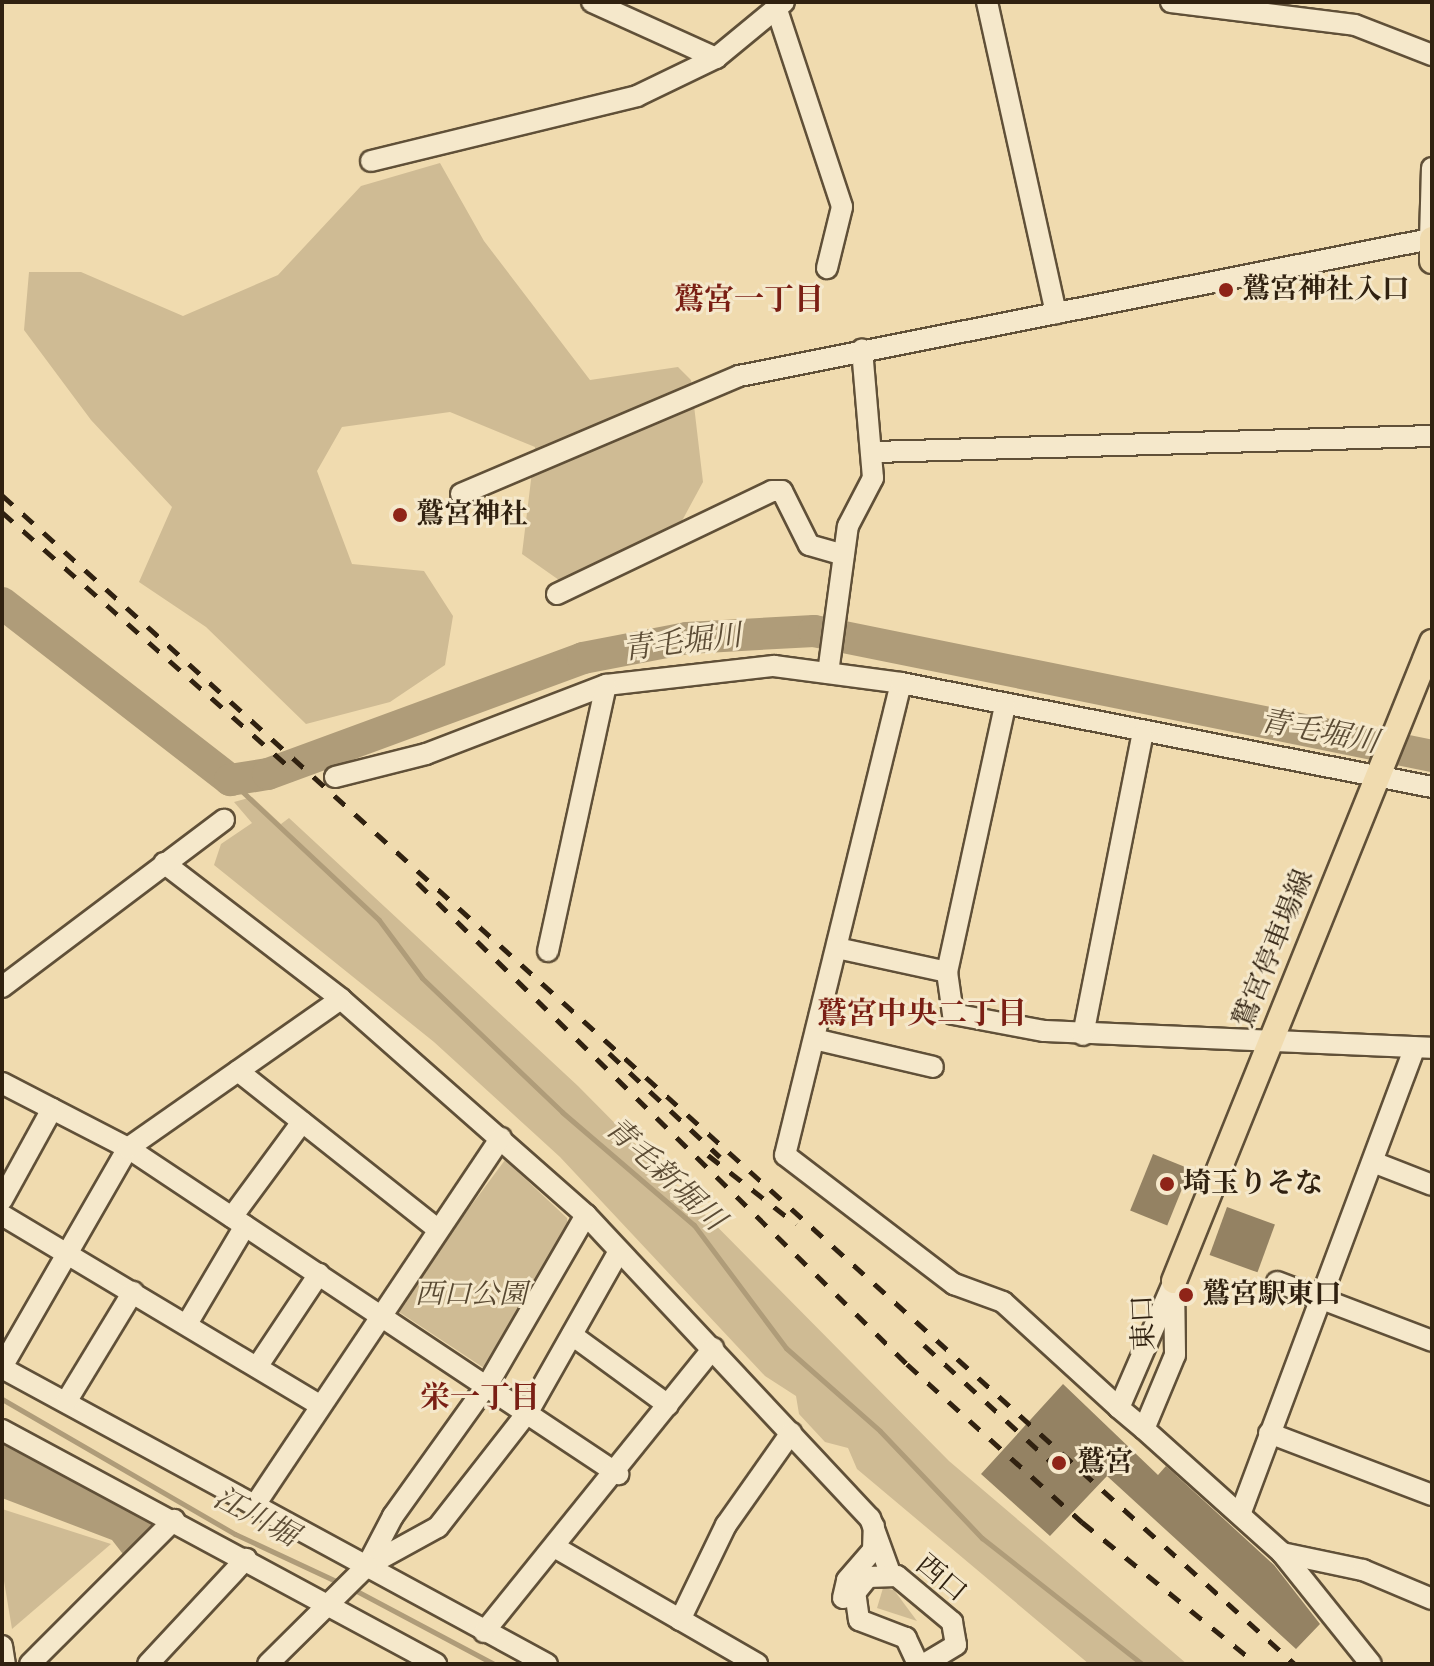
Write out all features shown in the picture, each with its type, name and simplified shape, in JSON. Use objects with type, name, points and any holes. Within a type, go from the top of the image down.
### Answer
[{"type":"main road","name":"鷲宮停車場線","points":[[1174,1281],[1432,642]]},
{"type":"street","points":[[592,2],[716,58]]},
{"type":"street","points":[[987,2],[1056,313]]},
{"type":"street","points":[[1171,2],[1355,25],[1432,55]]},
{"type":"street","points":[[371,161],[637,96],[716,58],[781,8],[842,207],[827,268]]},
{"type":"street","points":[[461,494],[724,381],[797,361],[1431,246],[1432,168]]},
{"type":"street","points":[[829,667],[848,526],[873,478],[874,452],[862,349]]},
{"type":"street","points":[[874,452],[1432,436]]},
{"type":"street","points":[[557,594],[772,491],[782,491],[809,545],[844,555]]},
{"type":"street","points":[[335,777],[426,754],[606,685],[774,666],[829,667],[1142,736],[1378,772],[1432,787]]},
{"type":"street","points":[[901,683],[785,1155],[954,1284],[1003,1302],[1119,1408],[1241,1512],[1282,1553],[1371,1664]]},
{"type":"street","points":[[548,951],[606,685]]},
{"type":"street","points":[[1005,706],[947,972],[953,1014],[1083,1035],[1423,1047],[1373,1162],[1241,1512]]},
{"type":"street","points":[[1083,1035],[1142,736]]},
{"type":"street","points":[[2,987],[69,943],[164,863],[224,820]]},
{"type":"street","points":[[164,863],[341,999],[586,1215],[874,1522],[890,1573]]},
{"type":"street","points":[[837,948],[947,972]]},
{"type":"street","points":[[341,999],[128,1148],[2,1368],[547,1664]]},
{"type":"street","points":[[814,1039],[933,1067]]},
{"type":"street","points":[[238,1071],[437,1229]]},
{"type":"street","points":[[2,1083],[128,1148],[381,1316],[489,1382],[618,1474]]},
{"type":"street","points":[[2,1200],[52,1109]]},
{"type":"street","points":[[187,1324],[238,1221],[302,1122]]},
{"type":"street","points":[[255,1505],[437,1229],[501,1138]]},
{"type":"street","points":[[1373,1162],[1432,1185]]},
{"type":"street","points":[[2,1215],[320,1405]]},
{"type":"street","points":[[367,1566],[393,1516],[489,1382],[586,1215]]},
{"type":"street","points":[[268,1664],[367,1566],[438,1527],[528,1412],[619,1251]]},
{"type":"street","points":[[257,1367],[319,1274]]},
{"type":"street","name":"東口","points":[[1119,1408],[1174,1281]]},
{"type":"street","name":"東口","points":[[1144,1429],[1165,1385],[1177,1344],[1174,1281]]},
{"type":"street","points":[[1277,1282],[1432,1341]]},
{"type":"street","points":[[66,1402],[133,1292]]},
{"type":"street","points":[[572,1335],[668,1405]]},
{"type":"street","points":[[484,1632],[558,1549],[713,1348]]},
{"type":"street","points":[[1134,1376],[1142,1393],[1165,1385]]},
{"type":"street","points":[[2,1430],[328,1604],[401,1657],[436,1664]]},
{"type":"street","points":[[680,1620],[726,1525],[791,1433]]},
{"type":"street","points":[[1269,1433],[1430,1489]]},
{"type":"street","points":[[30,1664],[174,1520]]},
{"type":"street","points":[[859,1620],[842,1591],[873,1550],[874,1522]]},
{"type":"street","points":[[558,1549],[757,1664]]},
{"type":"street","points":[[1282,1553],[1363,1570],[1432,1599]]},
{"type":"street","points":[[148,1664],[246,1559]]},
{"type":"street","name":"西口","points":[[890,1573],[956,1629],[956,1645],[921,1664],[906,1638],[859,1620],[859,1586],[890,1573]]},
{"type":"street","points":[[2,1646],[5,1664]]},
{"type":"green space","points":[[440,163],[484,241],[590,380],[678,367],[691,380],[703,482],[670,543],[576,592],[522,554],[535,447],[450,412],[342,427],[317,471],[352,564],[424,571],[453,616],[445,665],[390,702],[306,724],[206,627],[139,582],[172,507],[91,420],[24,330],[29,272],[81,272],[183,316],[278,275],[361,186]]},
{"type":"green space","points":[[252,797],[281,824],[289,818],[578,1086],[949,1461],[1187,1664],[1089,1664],[857,1469],[848,1448],[825,1442],[799,1414],[796,1396],[765,1376],[560,1157],[434,1042],[214,865],[221,844],[252,823],[234,802]]},
{"type":"green space","name":"西口公園","points":[[505,1160],[567,1218],[568,1230],[490,1372],[399,1312],[400,1301]]},
{"type":"green space","points":[[2,1509],[111,1544],[12,1629],[2,1569]]},
{"type":"green space","points":[[883,1588],[894,1590],[917,1621],[877,1608]]},
{"type":"shaded area","points":[[2,1442],[156,1524],[126,1558],[112,1540],[2,1498]]},
{"type":"building","points":[[1153,1154],[1190,1169],[1167,1226],[1130,1211]]},
{"type":"building","points":[[1227,1207],[1275,1224],[1257,1272],[1210,1255]]},
{"type":"building","points":[[1063,1384],[1158,1475],[1166,1466],[1274,1565],[1320,1624],[1296,1649],[1107,1476],[1050,1536],[981,1474]]},
{"type":"waterway","name":"青毛堀川","points":[[2,603],[230,780],[268,774],[583,658],[687,638],[814,631],[1432,756]]},
{"type":"waterway","name":"青毛新堀川","points":[[230,780],[379,920],[422,978],[562,1112],[694,1225],[786,1348],[880,1431],[982,1538],[1142,1664]]},
{"type":"waterway","name":"江川堀","points":[[2,1399],[235,1534],[342,1584]]},
{"type":"waterway","name":"江川堀","points":[[351,1588],[494,1664]]},
{"type":"railway","points":[[2,495],[1295,1664]]},
{"type":"railway","points":[[2,512],[286,764]]},
{"type":"railway","points":[[417,882],[907,1364],[1082,1522],[1257,1664]]},
{"type":"railway","points":[[609,1053],[720,1157]]},
{"type":"railway","points":[[708,1155],[796,1224]]},
{"type":"railway","points":[[924,1345],[1062,1472]]},
{"type":"place","name":"鷲宮神社入口","points":[[1226,290]]},
{"type":"place","name":"鷲宮神社","points":[[400,515]]},
{"type":"place","name":"埼玉りそな","points":[[1167,1184]]},
{"type":"place","name":"鷲宮駅東口","points":[[1186,1295]]},
{"type":"place","name":"鷲宮","points":[[1059,1463]]},
{"type":"district","name":"鷲宮一丁目","points":[[749,301]]},
{"type":"district","name":"鷲宮中央二丁目","points":[[922,1015]]},
{"type":"district","name":"栄一丁目","points":[[480,1399]]}]
